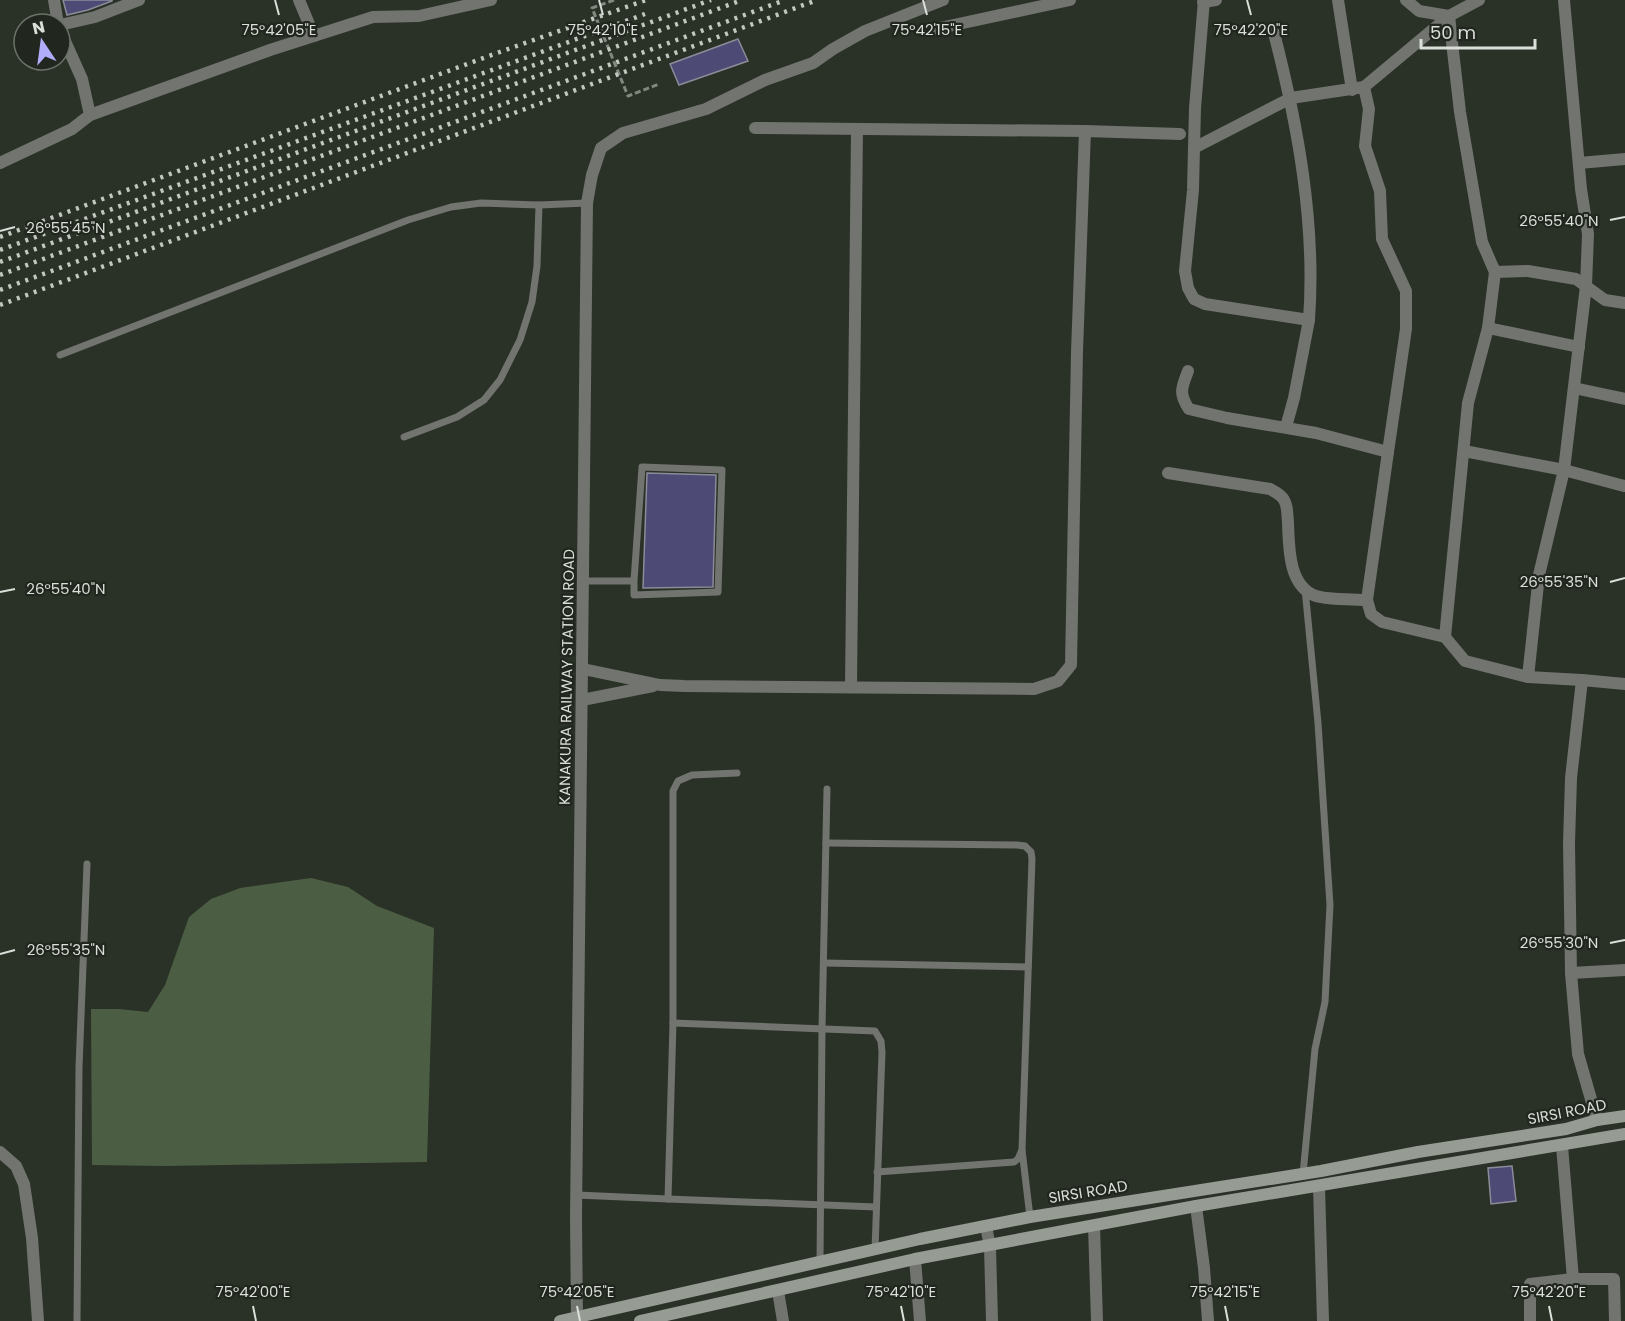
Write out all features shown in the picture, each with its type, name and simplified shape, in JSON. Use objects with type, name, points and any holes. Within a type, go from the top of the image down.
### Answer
[{"type":"main road","name":"SIRSI ROAD","points":[[560,1321],[1030,1217],[1303,1174],[1418,1152],[1566,1130],[1597,1120],[1625,1116]]},
{"type":"main road","name":"SIRSI ROAD","points":[[640,1321],[915,1259],[990,1247],[1196,1206],[1625,1134]]},
{"type":"street","points":[[72,22],[139,0]]},
{"type":"street","points":[[299,0],[314,36]]},
{"type":"street","points":[[0,164],[72,129],[90,115],[314,36],[373,17],[419,16],[490,0]]},
{"type":"street","name":"KANAKURA RAILWAY STATION ROAD","points":[[576,1319],[587,203],[592,175],[601,148],[623,133],[706,109],[765,80],[813,63],[832,49],[865,31],[943,0]]},
{"type":"street","points":[[935,29],[1070,0]]},
{"type":"street","points":[[1338,0],[1358,89],[1369,109],[1365,146],[1380,191],[1382,239],[1406,291],[1406,329],[1367,600],[1371,614],[1382,622],[1445,637],[1466,661],[1528,677],[1625,684]]},
{"type":"street","points":[[1406,0],[1419,11],[1449,16]]},
{"type":"street","points":[[1194,148],[1291,98],[1358,89],[1449,16],[1479,0]]},
{"type":"street","points":[[1528,677],[1539,575],[1564,470],[1586,286],[1588,234],[1564,0]]},
{"type":"street","points":[[1208,1],[1195,108],[1193,190],[1185,272],[1188,288],[1194,299],[1205,304],[1309,320]]},
{"type":"street","points":[[1445,637],[1468,404],[1488,328],[1495,272],[1482,242],[1460,112],[1449,16]]},
{"type":"street","points":[[1274,33],[1291,98],[1310,241],[1309,320],[1286,427]]},
{"type":"street","points":[[72,56],[82,79],[90,115]]},
{"type":"street","points":[[754,128],[1180,134]]},
{"type":"street","points":[[851,686],[857,130]]},
{"type":"street","points":[[583,669],[660,685],[1034,689],[1058,681],[1071,665],[1084,131]]},
{"type":"street","points":[[1579,163],[1625,159]]},
{"type":"street","points":[[1495,272],[1528,271],[1576,279],[1605,300],[1625,303]]},
{"type":"street","points":[[1488,328],[1579,346]]},
{"type":"street","points":[[1188,371],[1181,390],[1182,400],[1189,408],[1227,418],[1286,427],[1388,452]]},
{"type":"street","points":[[1574,388],[1625,399]]},
{"type":"street","points":[[1464,451],[1564,470],[1624,486]]},
{"type":"street","points":[[1168,473],[1270,489],[1278,493],[1284,499],[1287,508],[1290,556],[1296,576],[1305,589],[1317,596],[1367,600]]},
{"type":"street","points":[[1582,680],[1571,789],[1569,843],[1571,973],[1578,1054],[1597,1120]]},
{"type":"street","points":[[582,700],[660,685]]},
{"type":"street","points":[[1571,973],[1625,970]]},
{"type":"street","points":[[1562,1146],[1573,1279]]},
{"type":"street","points":[[0,1152],[16,1166],[24,1184],[32,1238],[38,1321]]},
{"type":"street","points":[[1319,1187],[1323,1321]]},
{"type":"street","points":[[1196,1206],[1208,1321]]},
{"type":"street","points":[[986,1226],[990,1247],[992,1321]]},
{"type":"street","points":[[1094,1226],[1097,1321]]},
{"type":"street","points":[[915,1259],[920,1321]]},
{"type":"street","points":[[1530,1321],[1530,1284],[1573,1279],[1614,1279],[1615,1321]]},
{"type":"street","points":[[778,1291],[783,1321]]},
{"type":"lane","points":[[60,355],[408,220],[451,207],[481,203],[539,205],[587,203]]},
{"type":"lane","points":[[404,437],[457,417],[484,400],[500,380],[520,340],[532,302],[537,266],[539,205]]},
{"type":"lane","points":[[642,467],[722,470],[718,592],[634,595],[634,581],[642,467]]},
{"type":"lane","points":[[584,581],[634,581]]},
{"type":"lane","points":[[1303,1174],[1315,1049],[1325,1002],[1330,905],[1318,723],[1305,589]]},
{"type":"lane","points":[[668,1199],[673,1023],[673,791],[678,781],[692,775],[737,773]]},
{"type":"lane","points":[[820,1262],[827,789]]},
{"type":"lane","points":[[826,843],[1025,846],[1031,852],[1022,1150],[1030,1217]]},
{"type":"lane","points":[[77,1321],[80,1067],[87,864]]},
{"type":"lane","points":[[824,963],[1028,967]]},
{"type":"lane","points":[[673,1023],[875,1031],[881,1041],[875,1250]]},
{"type":"lane","points":[[878,1172],[1014,1162],[1022,1150]]},
{"type":"lane","points":[[577,1195],[876,1207]]},
{"type":"path","points":[[614,0],[592,8],[628,96],[659,84]]},
{"type":"green space","points":[[311,878],[348,887],[377,906],[434,928],[427,1162],[92,1165],[91,1009],[148,1012],[165,985],[189,917],[211,899],[240,888]]},
{"type":"building","points":[[63,0],[112,0],[88,10],[72,14],[66,12]]},
{"type":"building","points":[[738,39],[748,61],[679,85],[670,64]]},
{"type":"building","points":[[647,473],[716,475],[713,587],[643,588]]},
{"type":"building","points":[[1512,1166],[1516,1201],[1491,1204],[1488,1168]]},
{"type":"railway","points":[[0,237],[646,0]]},
{"type":"railway","points":[[0,262],[711,0]]},
{"type":"railway","points":[[0,275],[742,0]]},
{"type":"railway","points":[[0,290],[785,0]]},
{"type":"railway","points":[[0,305],[817,0]]},
{"type":"railway","points":[[0,250],[645,14]]}]
